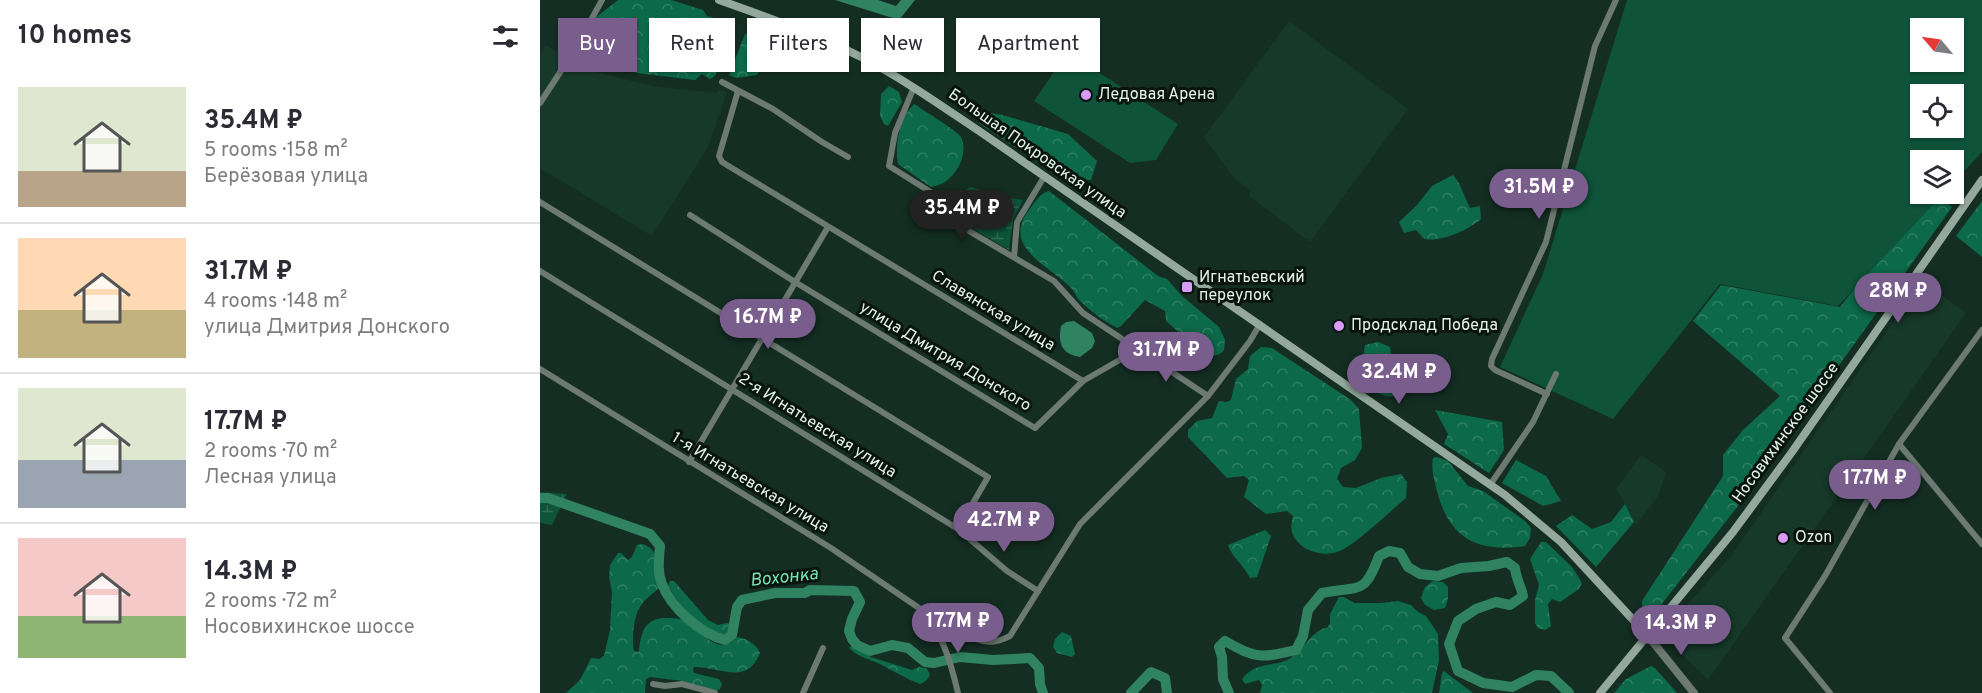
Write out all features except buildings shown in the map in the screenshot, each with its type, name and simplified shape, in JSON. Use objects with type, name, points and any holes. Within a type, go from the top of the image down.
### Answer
[{"type":"main road","name":"Большая Покровская улица","points":[[719,0],[820,38],[868,60],[914,87],[1490,485],[1561,542],[1648,636]]},
{"type":"main road","name":"Носовихинское шоссе","points":[[1600,693],[1733,532],[1792,452],[1982,180]]},
{"type":"street","points":[[540,102],[574,51],[602,0]]},
{"type":"street","points":[[1547,394],[1495,370],[1491,366],[1492,359],[1546,242],[1595,46],[1616,0]]},
{"type":"street","points":[[722,82],[773,109],[848,157]]},
{"type":"street","points":[[914,87],[895,133],[889,166],[937,196],[940,200],[940,213],[1054,281],[1083,313],[1208,396]]},
{"type":"street","name":"Славянская улица","points":[[738,90],[720,160],[1083,381]]},
{"type":"street","points":[[1014,257],[1017,222],[1044,177]]},
{"type":"street","points":[[540,202],[988,477],[958,529]]},
{"type":"street","name":"улица Дмитрия Донского","points":[[690,216],[1035,428],[1083,381],[1137,350]]},
{"type":"street","points":[[689,462],[828,227]]},
{"type":"street","name":"2-я Игнатьевская улица","points":[[540,271],[958,529],[1007,571],[1038,591]]},
{"type":"street","points":[[958,693],[939,634],[956,630],[972,640],[991,643],[1010,636],[1080,524],[1208,396],[1250,341],[1260,324]]},
{"type":"street","points":[[1830,693],[1785,638],[1825,576],[1899,444],[1982,330]]},
{"type":"street","name":"1-я Игнатьевская улица","points":[[540,369],[861,568],[919,608],[931,620],[939,634]]},
{"type":"street","points":[[1490,485],[1533,422],[1556,374]]},
{"type":"street","points":[[1899,444],[1982,544]]},
{"type":"street","points":[[1648,636],[1694,693]]},
{"type":"street","points":[[803,693],[823,648]]},
{"type":"street","points":[[653,684],[665,686],[682,684],[715,693]]},
{"type":"shaded area","points":[[835,0],[878,0],[896,6],[901,0],[915,0],[901,18],[893,18]]},
{"type":"shaded area","points":[[1289,21],[1408,109],[1310,242],[1249,196],[1250,190],[1234,178],[1204,137]]},
{"type":"shaded area","points":[[546,45],[558,53],[558,72],[595,72],[653,86],[716,93],[719,90],[727,93],[708,147],[652,236],[540,168],[540,55]]},
{"type":"shaded area","points":[[1922,281],[1966,313],[1708,680],[1661,634],[1731,556]]},
{"type":"shaded area","points":[[1074,321],[1092,333],[1095,341],[1092,348],[1080,357],[1065,350],[1060,338],[1061,326],[1066,322]]},
{"type":"shaded area","points":[[1641,455],[1666,472],[1658,496],[1636,526],[1616,489]]},
{"type":"green space","points":[[618,0],[671,0],[703,10],[707,16],[714,18],[649,18],[649,72],[717,72],[715,76],[710,79],[702,74],[695,80],[637,73],[637,18],[595,18]]},
{"type":"green space","points":[[1627,0],[1982,0],[1982,152],[1964,171],[1964,150],[1910,150],[1910,204],[1934,204],[1838,306],[1720,284],[1613,419],[1500,367],[1543,274]]},
{"type":"green space","points":[[747,34],[747,72],[759,72],[757,75],[736,78],[729,75],[730,72],[735,72],[735,60]]},
{"type":"green space","name":"Ледовая Арена","points":[[1054,72],[1098,72],[1178,124],[1156,160],[1130,163],[1034,101]]},
{"type":"green space","points":[[889,86],[899,92],[902,102],[888,126],[884,124],[880,116],[881,94]]},
{"type":"green space","points":[[914,104],[953,130],[963,141],[961,162],[952,176],[939,185],[931,187],[898,164],[899,132]]},
{"type":"green space","points":[[984,112],[1068,134],[1097,161],[1091,180],[1064,180],[979,123]]},
{"type":"green space","points":[[1453,175],[1470,208],[1480,206],[1481,219],[1461,231],[1438,239],[1424,239],[1416,230],[1404,233],[1399,222],[1432,186]]},
{"type":"green space","points":[[971,187],[998,196],[1023,200],[1013,220],[1009,250],[973,229],[951,207],[953,196]]},
{"type":"green space","points":[[1049,191],[1158,276],[1167,279],[1182,296],[1219,327],[1225,340],[1224,350],[1198,367],[1188,370],[1182,364],[1183,354],[1190,342],[1166,321],[1165,311],[1145,300],[1117,328],[1084,305],[1072,289],[1032,255],[1021,235],[1022,223],[1029,210],[1040,196]]},
{"type":"green space","points":[[1982,201],[1982,257],[1956,236]]},
{"type":"green space","points":[[1920,204],[1948,204],[1952,207],[1751,489],[1651,618],[1643,621],[1642,601],[1723,476],[1723,455],[1743,430],[1780,396],[1693,321],[1721,285],[1840,307]]},
{"type":"green space","points":[[1378,342],[1390,347],[1393,372],[1403,380],[1408,391],[1396,396],[1385,396],[1364,383],[1365,345]]},
{"type":"green space","points":[[1261,347],[1272,348],[1351,400],[1359,409],[1362,448],[1355,460],[1341,468],[1337,479],[1343,487],[1356,488],[1381,478],[1401,474],[1407,482],[1406,498],[1359,538],[1339,551],[1321,553],[1310,551],[1301,545],[1292,531],[1293,516],[1287,511],[1266,514],[1244,497],[1249,480],[1244,476],[1227,478],[1188,437],[1188,430],[1197,421],[1212,418],[1219,401],[1231,400],[1236,379],[1248,369],[1250,356]]},
{"type":"green space","points":[[1435,410],[1502,422],[1504,450],[1489,473],[1444,444],[1448,434]]},
{"type":"green space","points":[[1433,458],[1448,461],[1468,486],[1483,491],[1525,521],[1531,528],[1530,538],[1525,546],[1508,548],[1479,544],[1467,539],[1457,531],[1442,507],[1437,491],[1432,467]]},
{"type":"green space","points":[[1516,460],[1546,476],[1561,501],[1543,506],[1502,483]]},
{"type":"green space","points":[[540,492],[567,494],[552,525],[540,523]]},
{"type":"green space","points":[[1625,504],[1634,522],[1596,567],[1556,526],[1572,515],[1592,529],[1611,522]]},
{"type":"green space","points":[[1265,530],[1271,536],[1257,577],[1250,578],[1228,545]]},
{"type":"green space","points":[[1541,542],[1546,542],[1572,567],[1582,583],[1579,589],[1560,602],[1552,599],[1548,604],[1551,626],[1545,630],[1538,628],[1535,623],[1535,600],[1539,585],[1530,559]]},
{"type":"green space","points":[[642,544],[651,549],[655,555],[656,577],[660,587],[639,609],[633,633],[634,651],[638,652],[643,632],[648,624],[658,619],[676,618],[690,624],[709,640],[722,645],[737,637],[745,639],[760,653],[755,663],[741,672],[694,667],[694,673],[719,679],[722,684],[716,691],[683,681],[650,677],[646,679],[645,693],[566,693],[580,680],[591,658],[599,659],[604,656],[610,630],[612,593],[610,565],[618,553],[628,560],[632,557],[637,545]]},
{"type":"green space","points":[[670,581],[674,581],[708,620],[718,625],[730,624],[730,632],[713,633],[695,620],[672,593],[668,586]]},
{"type":"green space","points":[[1433,581],[1443,582],[1448,587],[1445,608],[1434,610],[1425,605],[1421,598],[1425,587]]},
{"type":"green space","points":[[1339,597],[1344,597],[1354,603],[1398,601],[1411,605],[1426,616],[1438,634],[1439,660],[1432,693],[1260,693],[1262,685],[1259,680],[1245,684],[1242,679],[1248,673],[1260,666],[1286,661],[1317,632],[1328,627],[1330,614]]},
{"type":"green space","points":[[1062,632],[1071,636],[1075,654],[1072,657],[1057,653],[1053,647],[1055,639]]},
{"type":"green space","points":[[851,646],[871,657],[912,670],[919,667],[926,668],[930,674],[920,684],[857,654],[849,648]]},
{"type":"green space","points":[[1651,666],[1677,693],[1614,693],[1626,679]]},
{"type":"green space","points":[[1444,671],[1473,693],[1439,693]]},
{"type":"waterway","name":"Вохонка","points":[[540,498],[548,498],[650,534],[660,546],[659,575],[666,593],[688,619],[716,637],[725,640],[732,635],[737,607],[742,600],[775,593],[805,593],[810,590],[854,591],[860,602],[849,631],[857,645],[870,651],[892,645],[908,648],[925,662],[934,663],[960,657],[993,660],[1030,658],[1039,668],[1043,693]]},
{"type":"waterway","name":"Вохонка","points":[[1229,693],[1223,679],[1219,647],[1225,641],[1244,651],[1259,655],[1296,650],[1303,636],[1308,610],[1322,593],[1352,589],[1364,584],[1379,556],[1389,551],[1400,553],[1408,567],[1420,574],[1438,576],[1461,568],[1507,562],[1515,568],[1523,596],[1510,605],[1496,602],[1476,609],[1458,621],[1449,644],[1458,671],[1483,683],[1512,687],[1536,675],[1551,676],[1569,693]]},
{"type":"waterway","name":"Вохонка","points":[[1131,693],[1151,672],[1165,678],[1167,693]]},
{"type":"place","name":"Ледовая Арена","points":[[1086,95]]},
{"type":"place","name":"Игнатьевский переулок","points":[[1187,287]]},
{"type":"place","name":"Продсклад Победа","points":[[1339,326]]},
{"type":"place","name":"Ozon","points":[[1783,538]]}]
